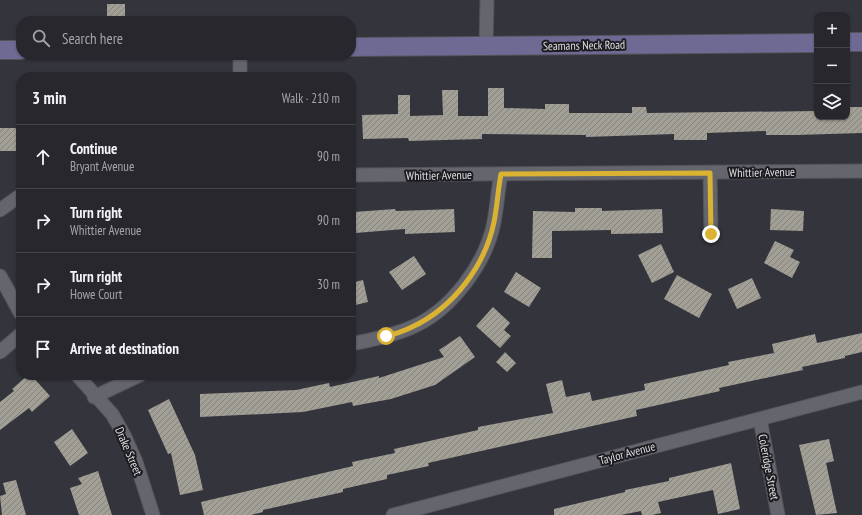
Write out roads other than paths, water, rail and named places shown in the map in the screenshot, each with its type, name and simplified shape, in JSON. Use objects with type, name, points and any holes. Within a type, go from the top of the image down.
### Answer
[{"type":"main road","points":[[850,42],[862,42]]},
{"type":"main road","name":"Seamans Neck Road","points":[[356,47],[814,43]]},
{"type":"main road","points":[[0,50],[16,50]]},
{"type":"street","points":[[486,46],[487,0]]},
{"type":"street","points":[[240,60],[240,72]]},
{"type":"street","name":"Whittier Avenue","points":[[356,175],[862,171]]},
{"type":"street","points":[[710,173],[711,234]]},
{"type":"street","points":[[356,343],[386,336],[411,328],[455,297],[480,263],[486,249],[494,223],[501,174]]},
{"type":"street","points":[[0,210],[16,199]]},
{"type":"street","points":[[0,276],[16,305]]},
{"type":"street","points":[[0,352],[16,338]]},
{"type":"street","name":"Drake Street","points":[[81,380],[94,397],[112,414],[124,435],[136,462],[153,515]]},
{"type":"street","points":[[94,397],[130,380]]},
{"type":"street","name":"Taylor Avenue","points":[[393,515],[862,392]]},
{"type":"street","name":"Coleridge Street","points":[[760,419],[778,515]]}]
